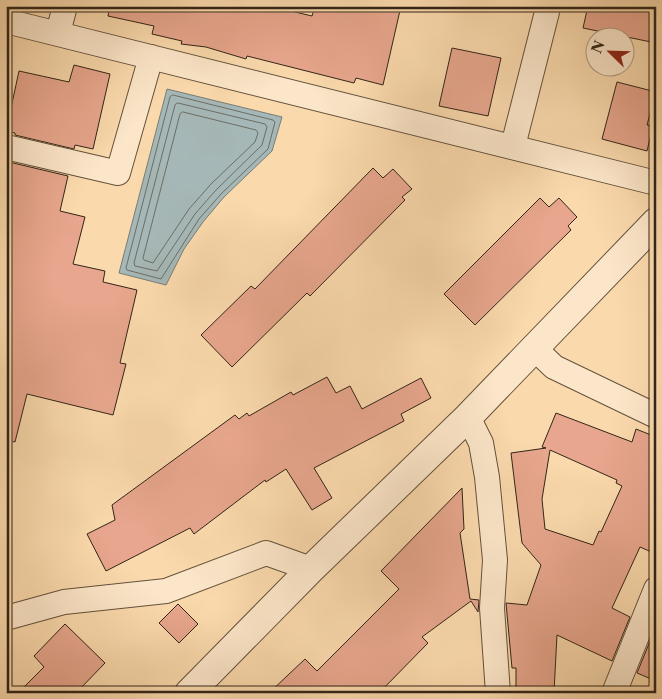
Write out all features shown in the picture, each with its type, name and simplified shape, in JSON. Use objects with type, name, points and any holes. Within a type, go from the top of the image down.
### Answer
[{"type":"street","points":[[58,34],[65,6]]},
{"type":"street","points":[[513,146],[547,12],[546,6]]},
{"type":"street","points":[[6,21],[656,183]]},
{"type":"street","points":[[6,147],[118,173],[151,57]]},
{"type":"street","points":[[189,693],[311,569],[468,417],[656,222]]},
{"type":"street","points":[[533,348],[554,367],[656,416]]},
{"type":"street","points":[[468,417],[481,443],[487,477],[495,560],[492,608],[498,693]]},
{"type":"street","points":[[6,618],[64,602],[166,591],[266,553],[311,569]]},
{"type":"street","points":[[614,693],[656,589]]},
{"type":"water","points":[[167,89],[282,117],[272,151],[224,197],[203,222],[184,249],[166,285],[119,273]]},
{"type":"building","points":[[110,6],[270,6],[312,16],[315,6],[401,6],[383,85],[356,78],[354,83],[247,56],[246,59],[206,47],[181,44],[182,41],[152,34],[154,26],[108,16]]},
{"type":"building","points":[[588,6],[656,6],[656,43],[634,38],[634,28],[583,28]]},
{"type":"building","points":[[452,48],[501,58],[488,116],[439,106]]},
{"type":"building","points":[[74,65],[110,74],[93,149],[75,145],[74,149],[15,135],[15,133],[6,131],[19,71],[69,82]]},
{"type":"building","points":[[617,82],[656,92],[647,125],[653,126],[647,151],[602,139]]},
{"type":"building","points":[[9,162],[68,176],[60,211],[85,217],[73,264],[105,271],[103,282],[137,290],[120,363],[126,364],[113,415],[27,394],[15,442],[6,440],[6,172]]},
{"type":"building","points":[[373,168],[383,178],[393,169],[412,189],[402,197],[405,200],[310,296],[307,293],[232,367],[201,335],[251,286],[255,289]]},
{"type":"building","points":[[540,198],[549,207],[559,198],[577,217],[568,226],[571,230],[475,325],[444,294]]},
{"type":"building","points":[[327,377],[336,393],[350,386],[362,409],[421,378],[431,398],[401,414],[404,421],[314,468],[332,498],[312,510],[286,469],[266,482],[265,480],[194,534],[190,528],[106,571],[87,534],[115,520],[112,505],[235,415],[239,419],[247,413],[249,416],[291,392],[293,395]]},
{"type":"building","points":[[556,413],[632,442],[636,429],[656,437],[656,554],[640,547],[612,608],[630,617],[612,661],[557,635],[554,692],[516,692],[516,668],[512,668],[506,603],[527,605],[541,565],[522,543],[511,453],[546,448],[542,447]],"holes":[[[550,450],[617,480],[616,483],[622,486],[593,545],[545,529],[542,499]]]},
{"type":"building","points":[[462,488],[464,529],[460,533],[470,599],[479,600],[478,612],[471,601],[422,637],[428,643],[379,693],[269,693],[305,659],[317,671],[399,589],[381,571]]},
{"type":"building","points":[[178,604],[198,624],[179,643],[159,623]]},
{"type":"building","points":[[65,624],[105,663],[76,693],[18,693],[44,667],[34,656]]},
{"type":"building","points":[[656,629],[656,681],[637,673]]}]
